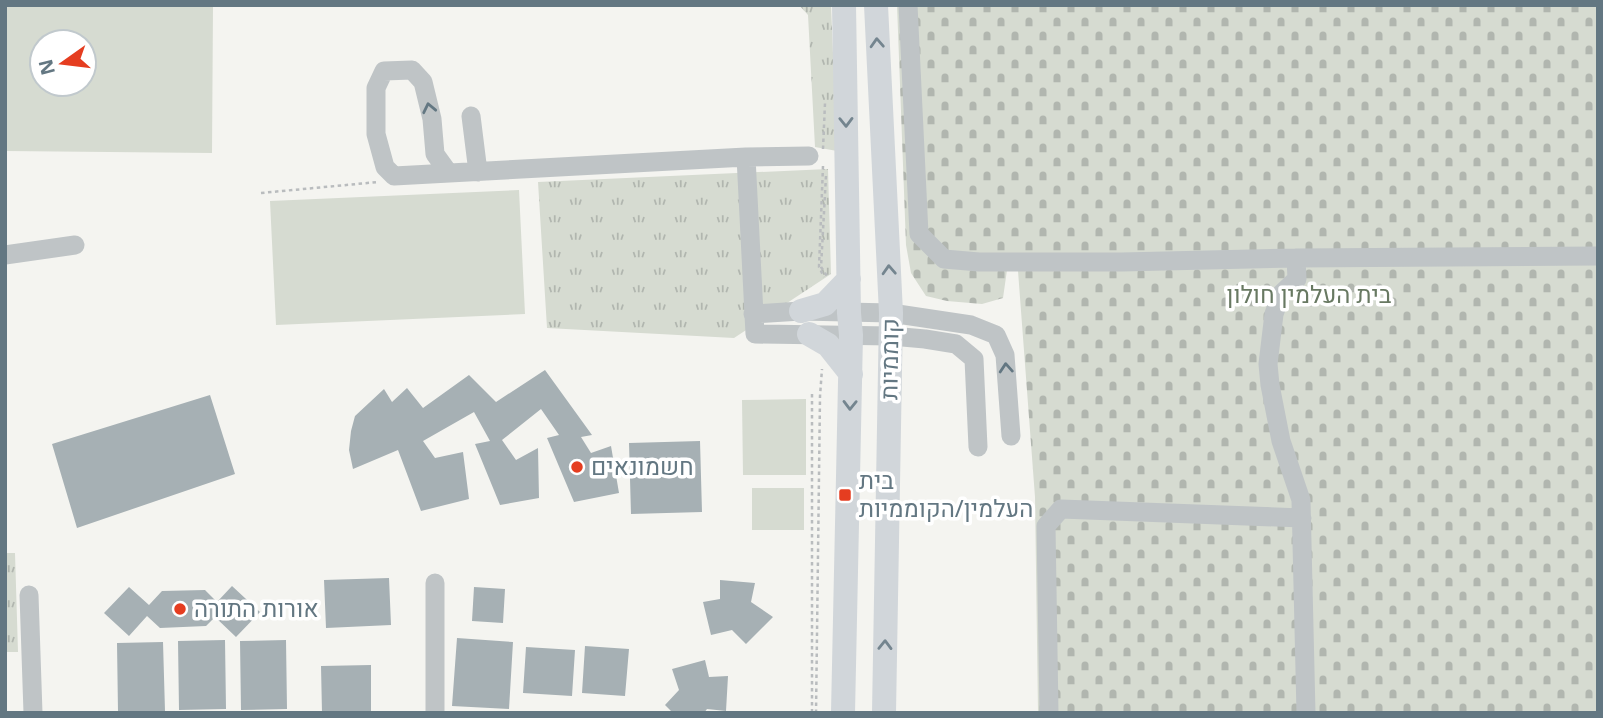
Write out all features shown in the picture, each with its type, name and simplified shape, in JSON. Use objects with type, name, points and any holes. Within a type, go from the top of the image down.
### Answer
[{"type":"main road","name":"קוממיות","points":[[843,713],[850,374],[844,5]]},
{"type":"main road","name":"קוממיות","points":[[876,5],[891,324],[884,713]]},
{"type":"main road","points":[[849,279],[805,322],[828,345],[850,374]]},
{"type":"street","points":[[908,5],[919,234],[944,260],[1018,262],[1598,256]]},
{"type":"street","points":[[448,172],[435,154],[432,119],[424,82],[412,70],[381,68],[376,88],[376,134],[385,167],[394,176],[809,156]]},
{"type":"street","points":[[471,116],[478,172]]},
{"type":"street","points":[[746,157],[754,324],[891,324],[921,316],[971,325],[996,335],[1005,355],[1011,436]]},
{"type":"street","points":[[5,255],[75,245]]},
{"type":"street","points":[[1296,258],[1297,279],[1281,294],[1274,314],[1268,364],[1281,442],[1301,500],[1306,713]]},
{"type":"street","points":[[891,324],[956,344],[974,359],[978,447]]},
{"type":"street","points":[[1049,713],[1046,526],[1060,509],[1302,518]]},
{"type":"street","points":[[435,583],[435,713]]},
{"type":"street","points":[[29,595],[33,713]]},
{"type":"path","points":[[261,193],[375,183],[394,176]]},
{"type":"path","points":[[814,713],[820,396],[823,362]]},
{"type":"path","points":[[812,394],[814,713]]},
{"type":"green space","points":[[5,5],[213,6],[212,153],[5,151]]},
{"type":"green space","points":[[799,5],[831,5],[837,151],[815,147],[808,15]]},
{"type":"green space","name":"בית העלמין חולון","points":[[897,5],[1598,5],[1598,713],[1038,713],[1035,497],[1018,271],[1007,270],[1003,298],[982,304],[926,296],[911,273],[906,245]]},
{"type":"green space","points":[[828,169],[831,274],[734,338],[547,328],[538,182]]},
{"type":"green space","points":[[519,190],[525,314],[276,325],[270,201]]},
{"type":"green space","points":[[806,399],[806,475],[743,475],[742,400]]},
{"type":"green space","points":[[752,488],[804,488],[804,530],[752,530]]},
{"type":"green space","points":[[5,553],[15,553],[18,652],[5,652]]},
{"type":"building","points":[[545,370],[592,435],[581,437],[591,453],[611,446],[619,493],[574,502],[547,438],[559,435],[541,409],[502,440],[516,460],[538,448],[539,498],[500,505],[475,444],[490,441],[474,412],[423,441],[435,458],[463,452],[469,499],[421,511],[398,450],[353,469],[349,450],[355,416],[384,389],[392,402],[407,388],[423,408],[469,375],[496,402]]},
{"type":"building","points":[[210,395],[235,474],[77,528],[52,444]]},
{"type":"building","points":[[700,441],[702,512],[631,514],[629,443]]},
{"type":"building","points":[[389,578],[391,625],[326,628],[324,580]]},
{"type":"building","points":[[720,580],[755,583],[751,602],[773,617],[746,644],[732,630],[711,635],[703,602],[720,599]]},
{"type":"building","points":[[232,586],[260,612],[236,637],[215,617],[206,626],[160,628],[147,616],[129,636],[104,613],[129,587],[149,605],[162,591],[205,590],[217,602]]},
{"type":"building","points":[[474,587],[505,589],[503,623],[472,621]]},
{"type":"building","points":[[457,638],[513,642],[509,709],[452,706]]},
{"type":"building","points":[[225,640],[226,709],[179,710],[178,641]]},
{"type":"building","points":[[286,640],[287,709],[241,710],[240,641]]},
{"type":"building","points":[[163,642],[165,711],[118,712],[117,643]]},
{"type":"building","points":[[585,646],[629,649],[625,696],[582,693]]},
{"type":"building","points":[[526,647],[575,650],[572,696],[523,693]]},
{"type":"building","points":[[705,660],[709,677],[728,676],[726,711],[707,709],[704,713],[673,713],[665,705],[679,690],[672,669]]},
{"type":"building","points":[[371,665],[371,713],[322,713],[321,666]]},
{"type":"place","name":"חשמונאים","points":[[577,467]]},
{"type":"place","name":"בית העלמין/הקוממיות","points":[[845,495]]},
{"type":"place","name":"אורות התורה","points":[[180,609]]}]
